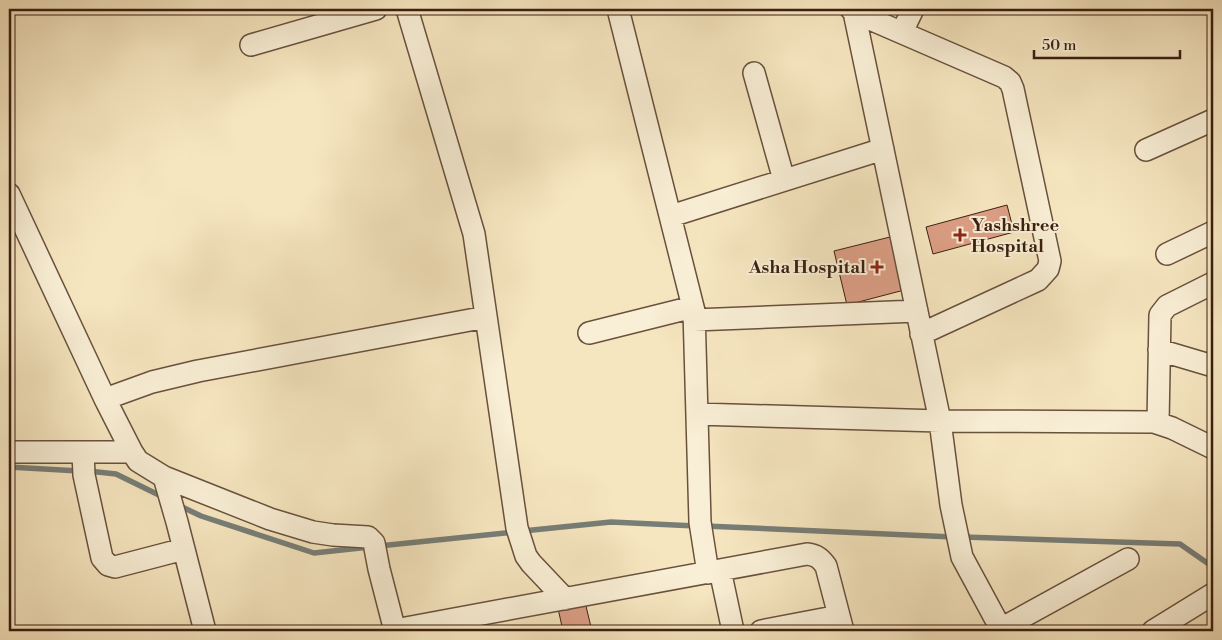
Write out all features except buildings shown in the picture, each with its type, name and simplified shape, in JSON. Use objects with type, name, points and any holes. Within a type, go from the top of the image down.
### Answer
[{"type":"street","points":[[251,45],[376,9]]},
{"type":"street","points":[[407,9],[471,220],[517,528],[526,556],[566,599]]},
{"type":"street","points":[[618,9],[693,313],[700,522],[703,548],[714,571],[733,631]]},
{"type":"street","points":[[902,32],[912,9]]},
{"type":"street","points":[[852,10],[1004,77],[1010,82],[1013,89],[1050,261],[1048,270],[1038,280],[922,334]]},
{"type":"street","points":[[852,10],[940,421],[950,505],[962,557],[1000,630],[1128,559]]},
{"type":"street","points":[[754,73],[784,180]]},
{"type":"street","points":[[1146,150],[1213,120]]},
{"type":"street","points":[[670,216],[883,150]]},
{"type":"street","points":[[9,194],[105,399],[138,461],[167,486],[313,532],[368,537],[374,543],[378,569],[395,631],[480,623],[566,599],[808,554],[815,555],[821,559],[826,566],[841,624],[762,631]]},
{"type":"street","points":[[1167,254],[1213,232]]},
{"type":"street","points":[[1158,423],[1160,315],[1166,306],[1213,283]]},
{"type":"street","points":[[589,333],[693,313],[917,311]]},
{"type":"street","points":[[105,399],[143,385],[198,371],[486,317]]},
{"type":"street","points":[[1159,350],[1213,366]]},
{"type":"street","points":[[697,414],[940,421],[1158,423],[1213,448]]},
{"type":"street","points":[[9,452],[84,464],[132,452]]},
{"type":"street","points":[[84,464],[102,558],[108,565],[115,567],[184,549]]},
{"type":"street","points":[[167,486],[205,631]]},
{"type":"street","points":[[1153,631],[1213,594]]},
{"type":"waterway","points":[[9,467],[79,471]]},
{"type":"waterway","points":[[88,471],[116,474],[163,497]]},
{"type":"waterway","points":[[178,505],[201,516],[314,553],[370,547]]},
{"type":"waterway","points":[[523,531],[611,522],[696,526]]},
{"type":"waterway","points":[[705,526],[953,537]]},
{"type":"waterway","points":[[379,546],[514,532]]},
{"type":"waterway","points":[[963,537],[1180,544],[1213,567]]},
{"type":"place","name":"Yashshree Hospital","points":[[960,235]]},
{"type":"place","name":"Asha Hospital","points":[[877,267]]}]
